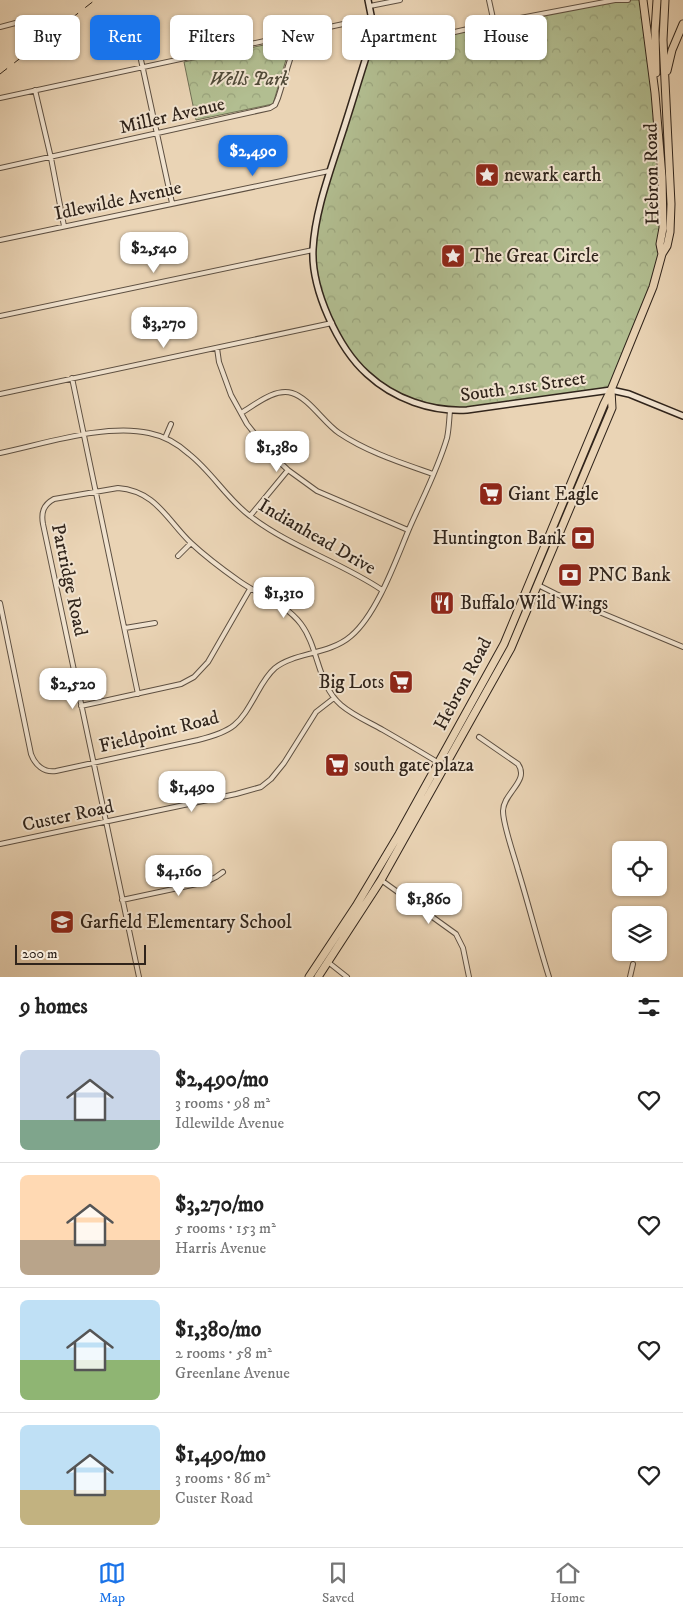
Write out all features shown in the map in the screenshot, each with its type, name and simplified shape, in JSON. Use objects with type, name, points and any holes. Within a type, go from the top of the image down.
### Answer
[{"type":"highway","points":[[643,0],[655,93]]},
{"type":"highway","points":[[655,93],[657,0]]},
{"type":"highway","points":[[665,0],[663,40],[665,92]]},
{"type":"highway","points":[[665,92],[668,63],[683,24]]},
{"type":"highway","name":"Hebron Road","points":[[309,977],[375,876],[504,644],[611,390],[652,287],[662,254],[667,246],[671,204],[665,92]]},
{"type":"highway","name":"Hebron Road","points":[[655,93],[663,193],[663,228],[660,244],[662,254]]},
{"type":"highway","name":"Hebron Road","points":[[318,977],[381,880],[514,640],[612,408],[611,390]]},
{"type":"highway","points":[[538,585],[537,573],[549,545],[548,540]]},
{"type":"highway","points":[[514,640],[514,633],[530,596],[529,584]]},
{"type":"main road","name":"South 21st Street","points":[[365,60],[329,171],[316,227],[313,250],[317,286],[336,335],[346,351],[361,369],[380,385],[400,397],[427,407],[450,411],[484,409],[611,390]]},
{"type":"main road","points":[[611,390],[629,394],[683,416]]},
{"type":"street","points":[[369,3],[400,0]]},
{"type":"street","points":[[489,0],[492,15]]},
{"type":"street","points":[[535,15],[628,0]]},
{"type":"street","points":[[0,27],[15,23]]},
{"type":"street","points":[[0,98],[263,41]]},
{"type":"street","points":[[141,60],[172,203]]},
{"type":"street","name":"Miller Avenue","points":[[0,168],[258,112],[274,106],[290,60]]},
{"type":"street","points":[[34,90],[51,158],[64,226]]},
{"type":"street","name":"Idlewilde Avenue","points":[[0,240],[329,171]]},
{"type":"street","points":[[0,316],[313,250]]},
{"type":"street","points":[[0,394],[332,323]]},
{"type":"street","points":[[217,348],[225,380],[241,414],[270,454],[288,470],[317,490],[408,530]]},
{"type":"street","points":[[72,378],[138,694]]},
{"type":"street","points":[[241,414],[277,393],[292,393],[301,398],[327,424],[339,433],[372,450],[433,474]]},
{"type":"street","name":"Fieldpoint Road","points":[[0,603],[33,759],[41,768],[50,772],[224,733],[245,715],[263,682],[274,669],[288,660],[314,654],[340,644],[361,626],[397,561],[447,437],[450,411]]},
{"type":"street","points":[[165,438],[171,424]]},
{"type":"street","name":"Indianhead Drive","points":[[0,454],[84,435],[114,431],[150,433],[165,438],[178,445],[197,460],[250,516],[292,542],[382,590]]},
{"type":"street","points":[[250,516],[288,470]]},
{"type":"street","name":"Partridge Road","points":[[139,977],[42,516],[45,506],[54,499],[118,488],[129,489],[148,496],[191,543],[250,589],[288,610],[303,626],[327,686],[334,698]]},
{"type":"street","points":[[178,556],[191,543]]},
{"type":"street","points":[[538,585],[683,647]]},
{"type":"street","points":[[81,706],[181,684],[199,673],[208,662],[250,589]]},
{"type":"street","points":[[125,628],[155,622]]},
{"type":"street","points":[[334,698],[356,716],[401,740],[445,767]]},
{"type":"street","name":"Custer Road","points":[[0,844],[236,794],[261,787],[279,771],[316,712],[334,698]]},
{"type":"street","points":[[479,737],[521,768],[521,777],[506,799],[503,812],[512,850],[549,977]]},
{"type":"street","points":[[122,900],[206,882],[223,872]]},
{"type":"street","points":[[381,880],[456,934],[463,948],[469,977]]},
{"type":"street","points":[[328,962],[347,977]]},
{"type":"street","points":[[630,977],[632,964]]},
{"type":"green space","points":[[643,0],[655,93],[662,254],[611,390],[450,411],[400,397],[370,377],[337,335],[314,273],[316,225],[366,60],[455,60],[455,33],[465,31],[465,60],[547,60],[547,15],[540,15],[583,6]]},
{"type":"green space","name":"Wells Park","points":[[263,45],[263,60],[286,60],[273,104],[196,120],[184,62],[193,60],[253,60],[253,47]]},
{"type":"railway","points":[[0,74],[95,0]]},
{"type":"place","name":"newark earth","points":[[487,175]]},
{"type":"place","name":"The Great Circle","points":[[453,256]]},
{"type":"place","name":"Giant Eagle","points":[[491,494]]},
{"type":"place","name":"Huntington Bank","points":[[583,538]]},
{"type":"place","name":"PNC Bank","points":[[570,575]]},
{"type":"place","name":"Buffalo Wild Wings","points":[[442,603]]},
{"type":"place","name":"Big Lots","points":[[401,682]]},
{"type":"place","name":"south gate plaza","points":[[337,765]]},
{"type":"place","name":"Garfield Elementary School","points":[[62,922]]}]
